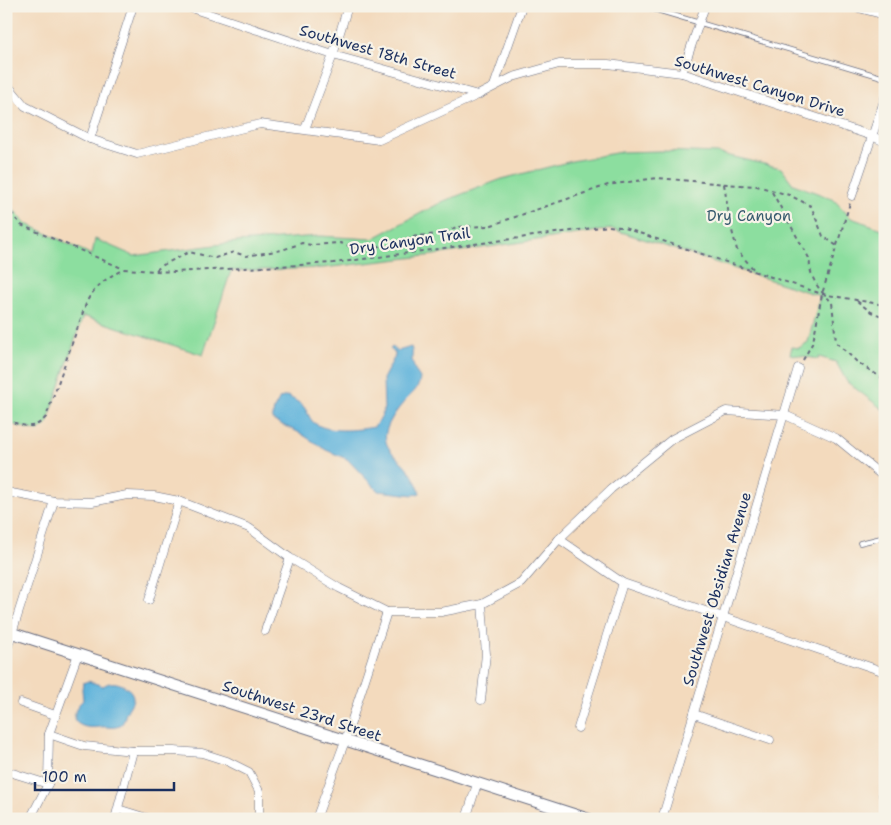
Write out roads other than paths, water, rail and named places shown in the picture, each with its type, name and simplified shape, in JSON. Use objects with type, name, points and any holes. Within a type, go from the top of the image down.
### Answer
[{"type":"street","points":[[90,139],[133,6]]},
{"type":"street","name":"Southwest 18th Street","points":[[185,6],[332,56],[478,95]]},
{"type":"street","points":[[305,129],[348,6]]},
{"type":"street","points":[[494,86],[522,6]]},
{"type":"street","points":[[682,73],[705,6]]},
{"type":"street","points":[[851,6],[885,15]]},
{"type":"street","name":"Southwest Canyon Drive","points":[[6,83],[25,106],[90,139],[137,154],[260,124],[379,140],[513,77],[559,64],[608,64],[682,73],[885,142]]},
{"type":"street","points":[[852,196],[885,98]]},
{"type":"street","name":"Southwest Obsidian Avenue","points":[[662,819],[721,616],[785,415],[798,368]]},
{"type":"street","points":[[6,492],[54,501],[92,502],[127,495],[154,496],[179,501],[250,528],[290,558],[339,588],[387,612],[440,612],[482,604],[521,583],[559,539],[611,489],[672,439],[726,411],[785,415],[836,438],[885,478]]},
{"type":"street","points":[[6,652],[10,632],[54,501]]},
{"type":"street","points":[[148,600],[179,501]]},
{"type":"street","points":[[559,539],[623,582],[885,672]]},
{"type":"street","points":[[265,631],[290,558]]},
{"type":"street","points":[[578,728],[623,582]]},
{"type":"street","points":[[480,700],[486,654],[482,604]]},
{"type":"street","points":[[316,819],[387,612]]},
{"type":"street","name":"Southwest 23rd Street","points":[[10,632],[589,819]]},
{"type":"street","points":[[30,819],[48,784],[49,734],[78,654]]},
{"type":"street","points":[[21,703],[55,715]]},
{"type":"street","points":[[694,714],[770,740]]},
{"type":"street","points":[[49,734],[84,746],[133,751],[202,753],[227,761],[249,772],[259,791],[259,813],[257,819]]},
{"type":"street","points":[[115,819],[133,751]]},
{"type":"street","points":[[6,771],[48,784]]},
{"type":"street","points":[[466,819],[477,784]]},
{"type":"street","points":[[118,809],[150,819]]},
{"type":"lane","points":[[643,6],[885,78]]},
{"type":"lane","points":[[860,543],[885,537]]},
{"type":"water","points":[[392,347],[398,351],[411,347],[413,364],[420,378],[417,388],[394,416],[386,434],[388,446],[406,466],[416,482],[420,493],[414,495],[378,491],[347,459],[326,450],[300,433],[272,420],[274,409],[280,398],[287,396],[304,407],[312,421],[325,428],[351,430],[374,427],[381,417],[384,408],[383,379],[395,356],[395,353],[390,349]]},
{"type":"water","points":[[88,681],[103,686],[109,683],[118,683],[129,689],[133,699],[121,725],[114,727],[90,727],[80,725],[75,721],[76,709],[83,700],[83,683]]},
{"type":"park label","name":"Dry Canyon","points":[[749,216]]}]
